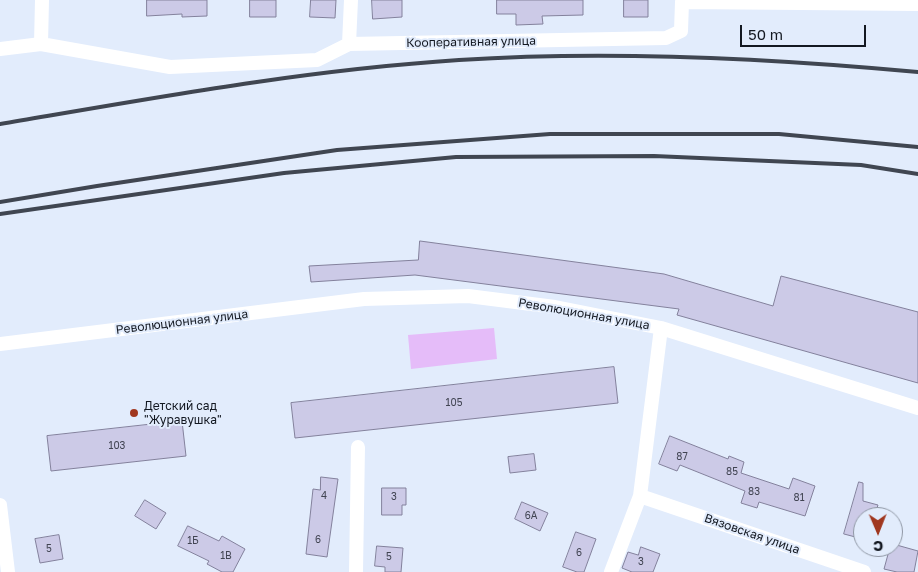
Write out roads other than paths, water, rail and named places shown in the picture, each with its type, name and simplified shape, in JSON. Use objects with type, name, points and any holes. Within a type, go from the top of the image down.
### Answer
[{"type":"street","points":[[41,44],[42,0]]},
{"type":"street","points":[[349,44],[350,0]]},
{"type":"street","name":"Кооперативная улица","points":[[0,49],[41,44],[170,67],[317,60],[349,44],[666,38],[681,31],[682,1],[918,4]]},
{"type":"street","name":"Революционная улица","points":[[0,344],[364,299],[468,296],[556,307],[661,328],[918,408]]},
{"type":"street","points":[[611,572],[640,496],[661,328]]},
{"type":"street","points":[[356,572],[358,447]]},
{"type":"street","name":"Вязовская улица","points":[[640,496],[864,572]]},
{"type":"street","points":[[0,505],[8,572]]},
{"type":"railway","points":[[0,124],[286,78],[459,60],[574,56],[689,57],[746,59],[918,72]]},
{"type":"railway","points":[[0,202],[337,150],[550,134],[779,134],[918,147]]},
{"type":"railway","points":[[0,214],[284,173],[456,157],[654,156],[861,165],[918,174]]},
{"type":"place","name":"Детский сад \"Журавушка\"","points":[[134,413]]}]
